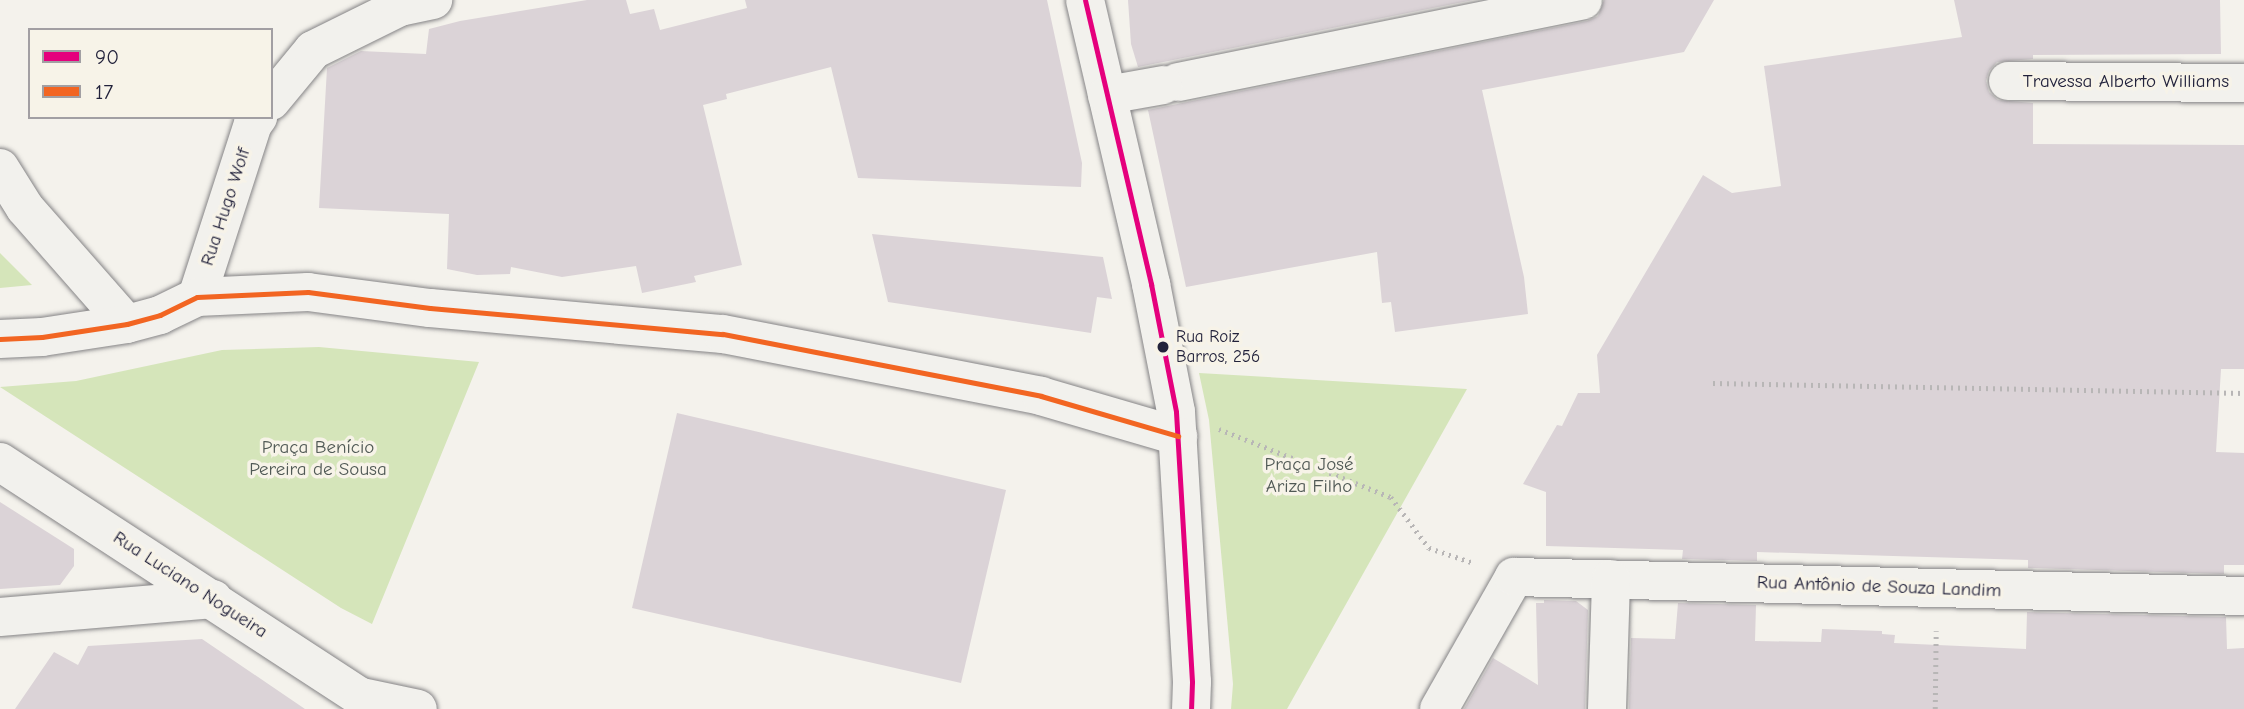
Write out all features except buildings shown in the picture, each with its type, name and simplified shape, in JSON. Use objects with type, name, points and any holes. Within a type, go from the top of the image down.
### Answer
[{"type":"street","points":[[273,100],[313,50],[400,7],[433,0]]},
{"type":"street","points":[[1085,0],[1151,285],[1177,424],[1192,682],[1191,709]]},
{"type":"street","points":[[1107,95],[1583,0]]},
{"type":"street","name":"Travessa Alberto Williams","points":[[2007,81],[2244,83]]},
{"type":"street","name":"Rua Hugo Wolf","points":[[197,298],[257,119]]},
{"type":"street","points":[[0,167],[25,208],[127,324]]},
{"type":"street","points":[[0,339],[42,337],[127,324],[160,314],[197,298],[308,292],[430,308],[723,334],[1177,424]]},
{"type":"street","name":"Rua Luciano Nogueira","points":[[0,462],[370,703]]},
{"type":"street","points":[[1439,709],[1514,577]]},
{"type":"street","name":"Rua Antônio de Souza Landim","points":[[1514,577],[2244,596]]},
{"type":"street","points":[[1608,709],[1611,579]]},
{"type":"street","points":[[0,617],[213,599]]},
{"type":"street","points":[[370,703],[418,709]]},
{"type":"path","points":[[1713,383],[2244,393]]},
{"type":"path","points":[[1177,424],[1391,497],[1429,548],[1514,577]]},
{"type":"path","points":[[1935,709],[1937,588]]},
{"type":"green space","points":[[0,253],[32,285],[0,288]]},
{"type":"green space","name":"Praça Benício Pereira de Sousa","points":[[319,347],[479,362],[372,624],[341,608],[0,387],[76,381],[222,350]]},
{"type":"green space","name":"Praça José Ariza Filho","points":[[1199,373],[1467,389],[1287,709],[1231,709],[1233,684],[1209,420]]},
{"type":"transit line","name":"90","points":[[1085,0],[1151,284],[1176,412],[1192,682],[1191,709]]},
{"type":"transit line","name":"17","points":[[0,339],[42,337],[127,324],[160,315],[197,297],[308,292],[430,308],[723,334],[1041,396],[1178,436]]},
{"type":"place","name":"Rua Roiz Barros, 256","points":[[1163,347]]}]
